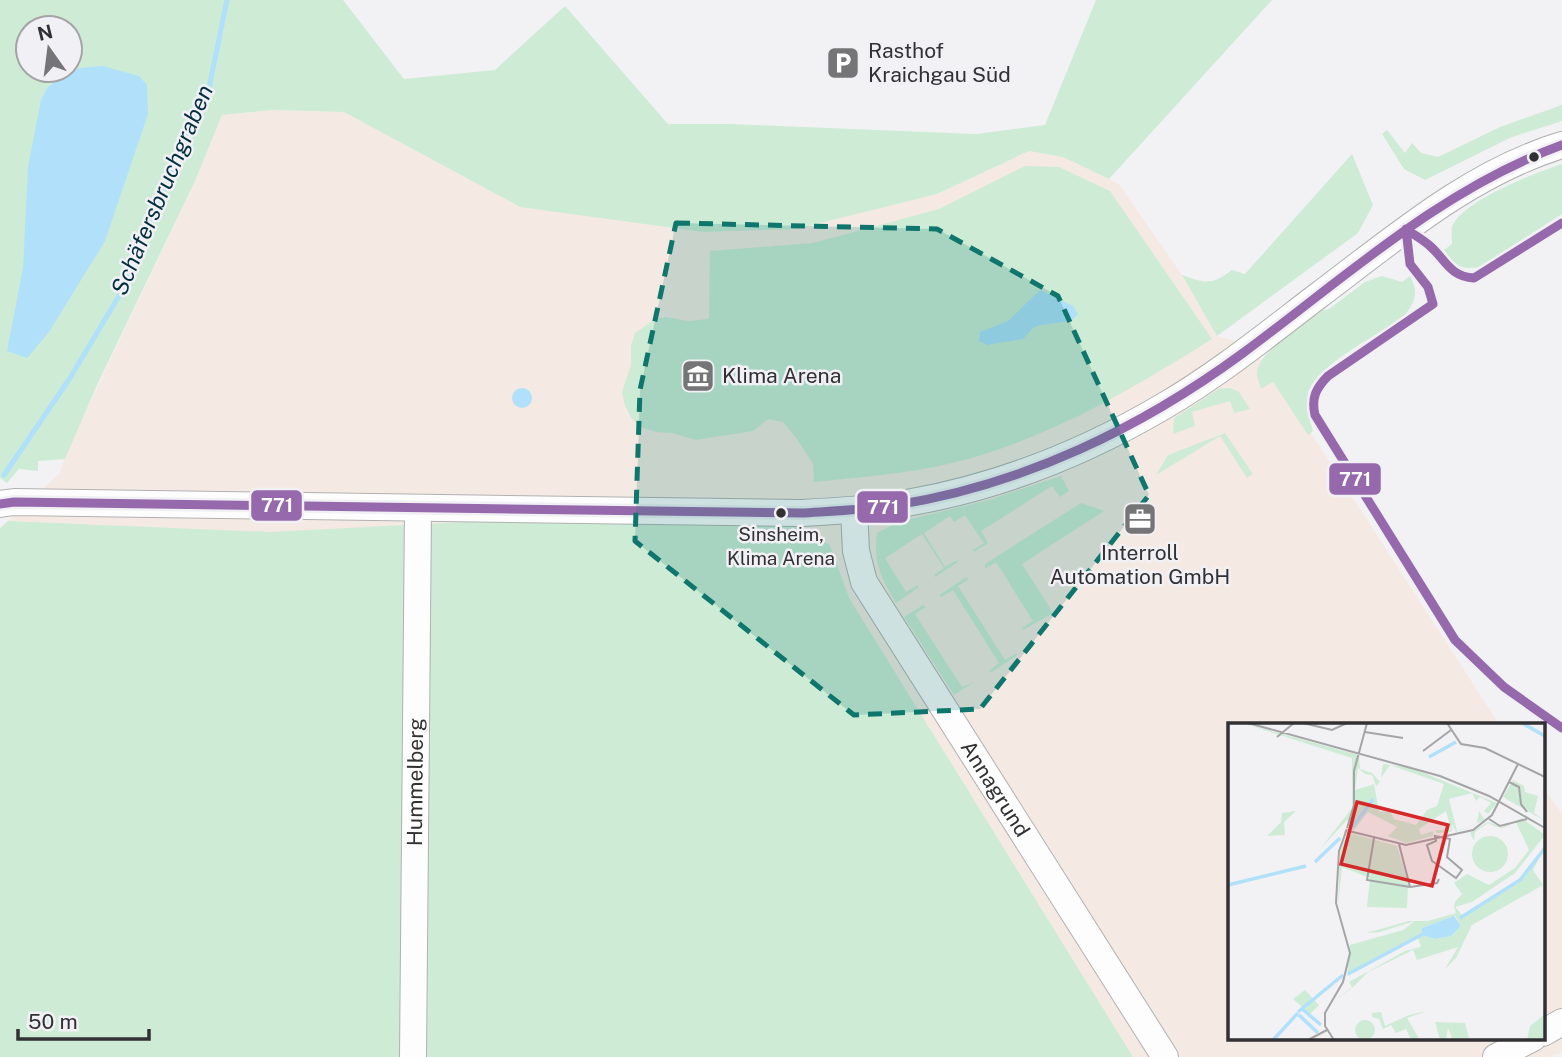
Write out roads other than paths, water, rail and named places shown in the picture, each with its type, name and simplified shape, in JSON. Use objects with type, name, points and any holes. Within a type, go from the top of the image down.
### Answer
[{"type":"street","points":[[0,504],[133,503],[801,513],[854,510],[912,502],[972,488],[1046,464],[1109,437],[1166,405],[1232,361],[1406,229],[1457,194],[1510,165],[1562,145]]},
{"type":"street","name":"Hummelberg","points":[[413,1057],[418,509]]},
{"type":"street","name":"Annagrund","points":[[854,510],[856,551],[864,582],[1166,1057]]},
{"type":"street","points":[[1544,1031],[1562,1022]]},
{"type":"street","points":[[1496,1057],[1529,1040]]},
{"type":"water","points":[[103,66],[139,76],[147,85],[148,114],[105,241],[49,332],[27,358],[7,351],[23,268],[28,167],[41,100],[52,84],[84,84],[84,68]]},
{"type":"water","points":[[1040,290],[1073,306],[1078,314],[1071,321],[1033,328],[1023,339],[987,345],[979,341],[980,332],[1008,321]]},
{"type":"water","points":[[522,388],[529,391],[532,398],[529,405],[522,408],[515,405],[512,398],[515,391]]},
{"type":"waterway","name":"Schäfersbruchgraben","points":[[4,475],[70,378],[125,286],[187,132],[209,88],[227,0]]},
{"type":"place","name":"Rasthof Kraichgau Süd","points":[[843,63]]},
{"type":"place","name":"Klima Arena","points":[[698,376]]},
{"type":"place","name":"Sinsheim, Klima Arena","points":[[781,513]]},
{"type":"place","name":"Interroll Automation GmbH","points":[[1140,519]]}]
